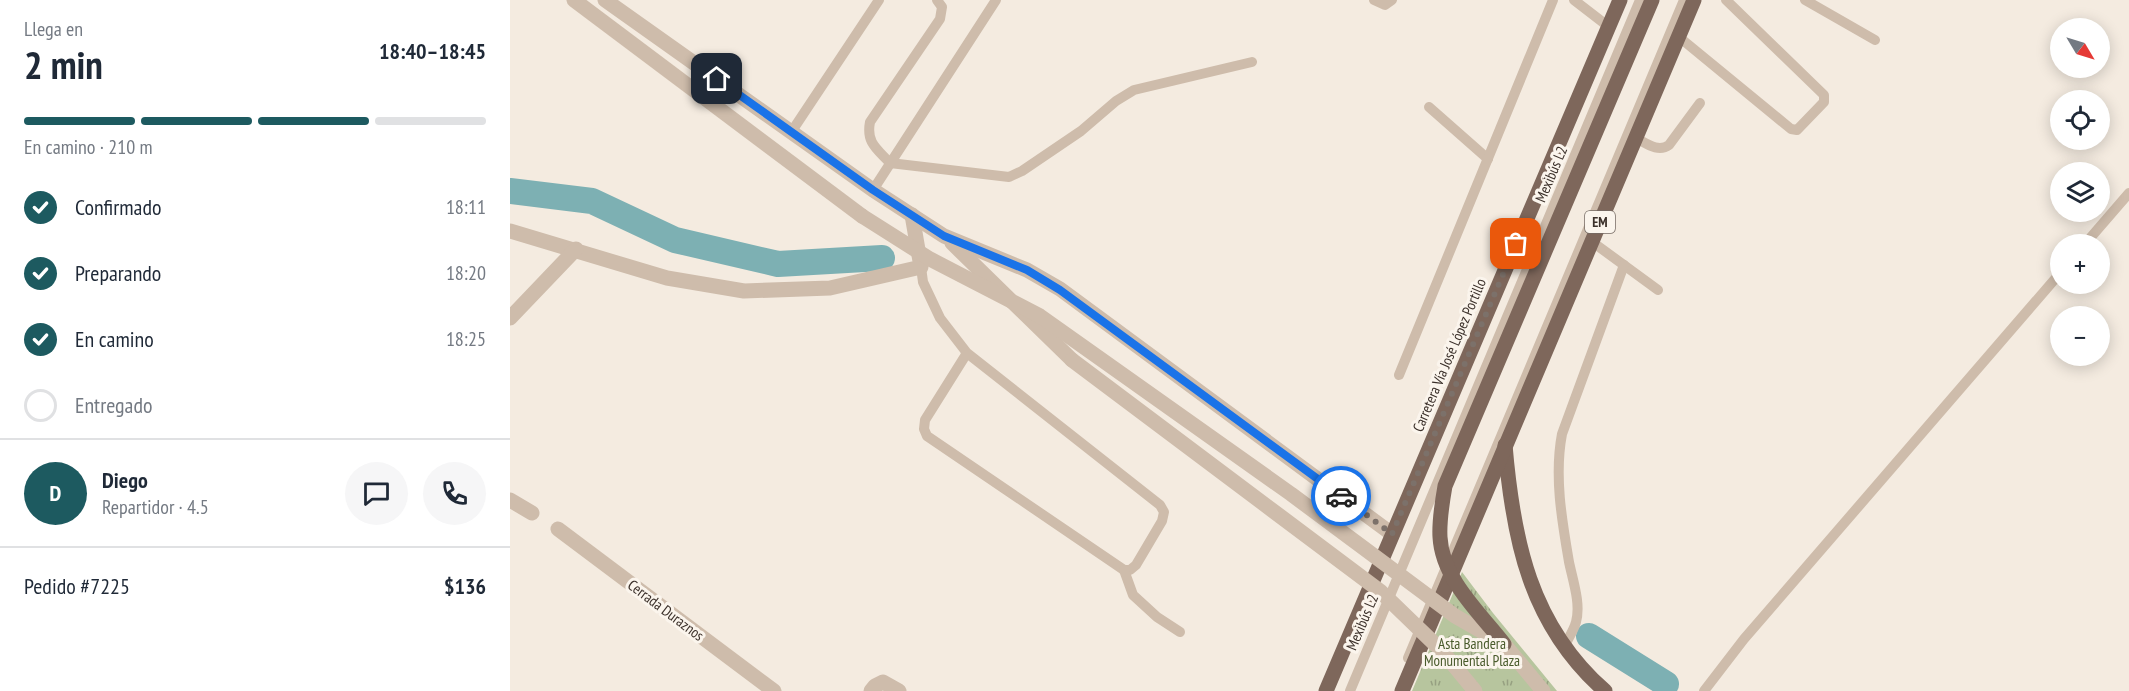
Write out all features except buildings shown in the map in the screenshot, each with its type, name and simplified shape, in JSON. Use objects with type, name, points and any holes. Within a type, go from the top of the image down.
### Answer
[{"type":"main road","name":"Carretera Vía José López Portillo","points":[[1326,691],[1620,0]]},
{"type":"main road","points":[[1504,644],[1463,592],[1444,559],[1440,539],[1440,512],[1445,486],[1652,0]]},
{"type":"main road","name":"EM","points":[[1402,691],[1694,0]]},
{"type":"main road","points":[[1505,443],[1509,490],[1521,555],[1540,608],[1564,647],[1605,691]]},
{"type":"street","points":[[574,0],[862,216],[930,259],[1040,316],[1291,494],[1455,616],[1504,644],[1543,691]]},
{"type":"street","points":[[605,0],[873,190],[944,236],[1072,360],[1380,591],[1442,651],[1475,691]]},
{"type":"street","points":[[510,231],[667,278],[744,291],[830,288],[921,267],[912,215]]},
{"type":"street","points":[[944,236],[1027,270],[1060,290],[1392,534]]},
{"type":"street","points":[[510,318],[576,249]]},
{"type":"street","points":[[510,500],[532,513]]},
{"type":"street","name":"Cerrada Duraznos","points":[[558,529],[774,691]]},
{"type":"street","points":[[870,691],[883,682],[899,691]]},
{"type":"lane","points":[[792,131],[879,0]]},
{"type":"lane","points":[[937,0],[942,7],[940,20],[870,122],[868,133],[871,142],[890,163],[1009,177],[1022,171],[1071,138],[1116,101],[1134,90],[1252,62]]},
{"type":"lane","points":[[873,190],[996,0]]},
{"type":"lane","points":[[1374,0],[1385,4],[1392,0]]},
{"type":"lane","points":[[1399,375],[1552,0]]},
{"type":"lane","points":[[1574,0],[1609,27]]},
{"type":"lane","name":"Mexibús L2","points":[[1350,691],[1640,0]]},
{"type":"lane","points":[[1394,691],[1684,0]]},
{"type":"lane","points":[[1679,37],[1791,129],[1797,130],[1824,102],[1824,95],[1726,0]]},
{"type":"lane","points":[[1805,0],[1875,40]]},
{"type":"lane","points":[[1636,138],[1658,149],[1664,149],[1700,103]]},
{"type":"lane","points":[[1429,107],[1488,159]]},
{"type":"lane","points":[[2094,234],[2129,193]]},
{"type":"lane","points":[[1591,241],[1658,290]]},
{"type":"lane","points":[[1564,647],[1576,622],[1577,604],[1563,520],[1559,450],[1562,434],[1624,265]]},
{"type":"lane","points":[[921,267],[923,282],[940,318],[967,353],[1160,504],[1164,512],[1162,521],[1136,565],[1130,570],[1124,570],[927,436],[924,429],[925,420],[967,353]]},
{"type":"lane","points":[[1704,691],[1752,630],[2050,285]]},
{"type":"lane","points":[[1124,570],[1132,595],[1157,617],[1180,632]]},
{"type":"green space","name":"Asta Bandera Monumental Plaza","points":[[1462,572],[1493,613],[1557,691],[1412,691]]},
{"type":"waterway","points":[[510,191],[592,201],[675,240],[778,264],[882,258]]},
{"type":"waterway","points":[[1589,636],[1666,684]]},
{"type":"way so far","points":[[1341,496],[1392,534],[1516,244]]},
{"type":"route","points":[[717,79],[873,190],[944,236],[1027,270],[1060,290],[1341,496]]}]
